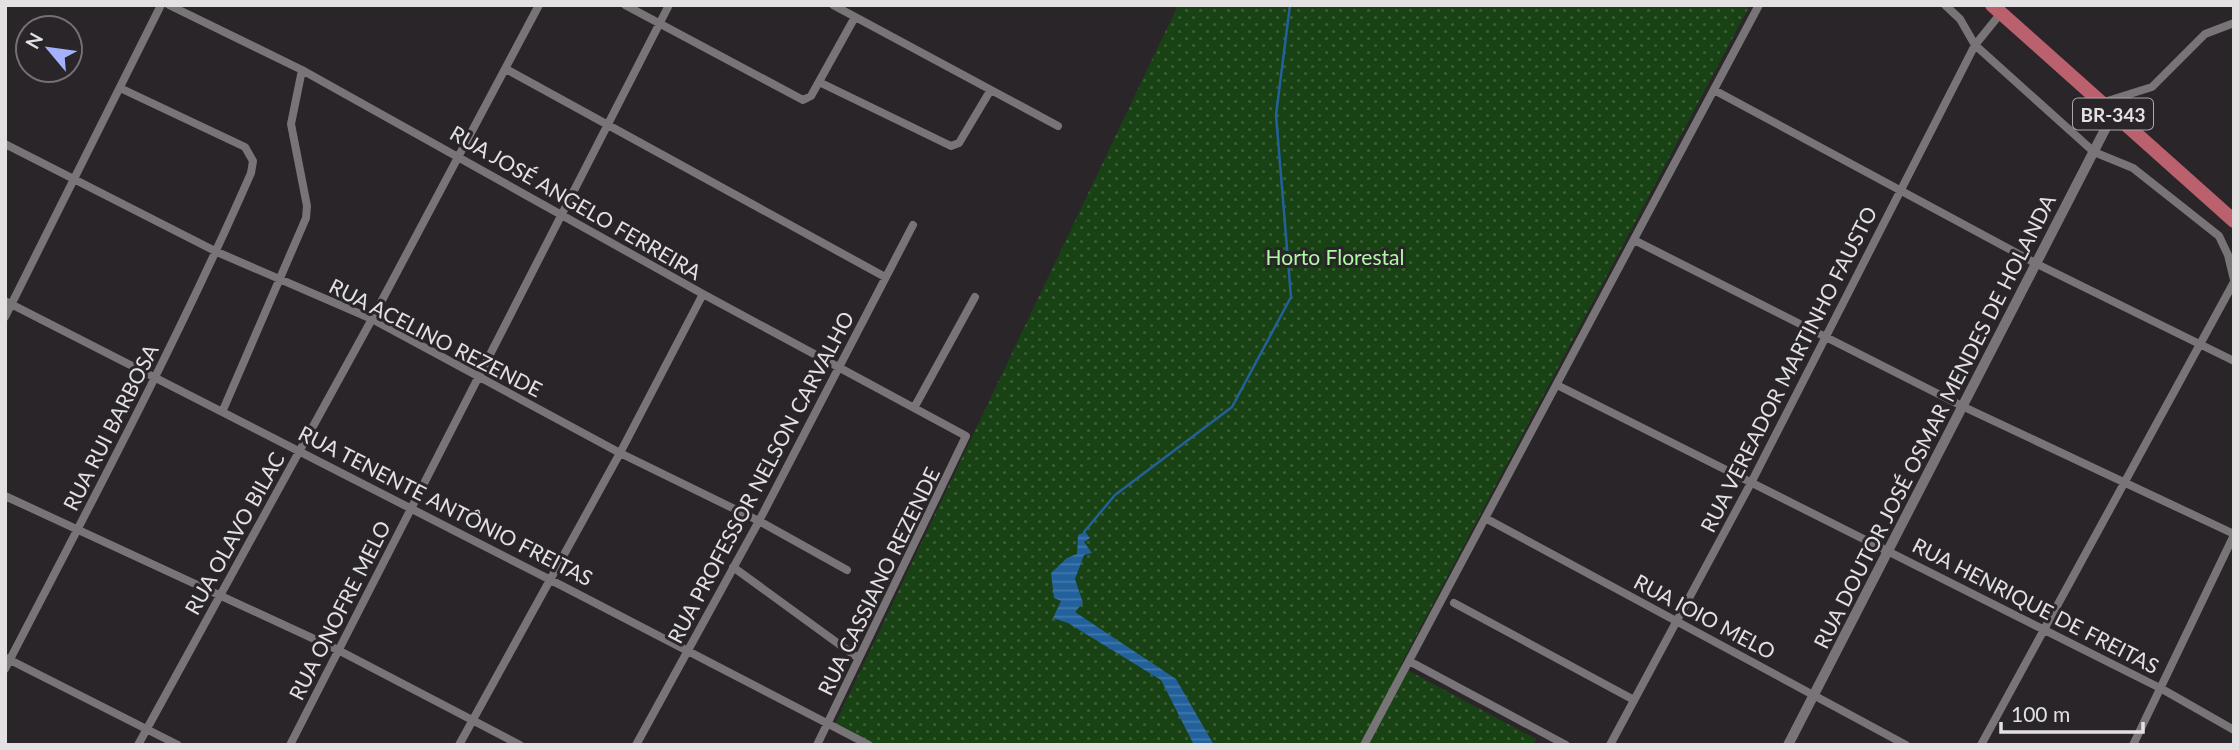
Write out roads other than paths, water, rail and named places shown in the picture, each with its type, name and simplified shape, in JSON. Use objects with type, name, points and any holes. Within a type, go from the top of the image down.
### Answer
[{"type":"highway","name":"BR-343","points":[[1997,9],[2234,221]]},
{"type":"street","points":[[5,317],[8,303],[75,179],[161,5]]},
{"type":"street","name":"RUA JOSÉ ANGELO FERREIRA","points":[[169,5],[302,70],[457,154],[703,294],[963,434]]},
{"type":"street","name":"RUA OLAVO BILAC","points":[[138,745],[372,319],[457,154],[539,5]]},
{"type":"street","points":[[625,5],[799,99],[809,99],[855,17]]},
{"type":"street","name":"RUA ONOFRE MELO","points":[[290,745],[668,5]]},
{"type":"street","points":[[833,5],[1058,126]]},
{"type":"street","points":[[1364,745],[1759,5]]},
{"type":"street","points":[[1945,5],[1969,32],[1975,45],[2094,152],[2133,168],[2219,236],[2228,255],[2234,281],[1981,745]]},
{"type":"street","name":"RUA VEREADOR MARTINHO FAUSTO","points":[[1610,745],[1752,481],[1899,191],[1975,45],[1997,9]]},
{"type":"street","points":[[2101,103],[2152,88],[2205,34],[2234,23]]},
{"type":"street","points":[[506,69],[885,277]]},
{"type":"street","points":[[223,411],[306,218],[307,206],[291,124],[302,70]]},
{"type":"street","points":[[819,82],[948,146],[959,143],[990,91]]},
{"type":"street","name":"RUA RUI BARBOSA","points":[[5,669],[217,252],[253,161],[245,147],[120,88]]},
{"type":"street","points":[[1714,90],[2037,264],[2234,361]]},
{"type":"street","name":"RUA DOUTOR JOSÉ OSMAR MENDES DE HOLANDA","points":[[1788,745],[2113,114]]},
{"type":"street","name":"RUA ACELINO REZENDE","points":[[5,144],[217,252],[372,319],[620,453],[759,521],[847,570]]},
{"type":"street","name":"RUA PROFESSOR NELSON CARVALHO","points":[[636,745],[759,521],[914,225]]},
{"type":"street","points":[[1634,240],[1964,407],[2234,535],[2133,745]]},
{"type":"street","points":[[459,745],[620,453],[703,294]]},
{"type":"street","points":[[914,408],[975,297]]},
{"type":"street","name":"RUA TENENTE ANTÔNIO FREITAS","points":[[8,303],[300,449],[409,510],[688,649],[869,745]]},
{"type":"street","name":"RUA HENRIQUE DE FREITAS","points":[[1557,385],[2162,689],[2234,730]]},
{"type":"street","name":"RUA CASSIANO REZENDE","points":[[817,745],[966,442],[967,436],[963,434]]},
{"type":"street","points":[[5,496],[77,531],[220,593],[338,650],[520,745]]},
{"type":"street","name":"RUA IOIO MELO","points":[[1487,519],[1906,745]]},
{"type":"street","points":[[733,566],[858,658]]},
{"type":"street","points":[[1454,603],[1634,700]]},
{"type":"street","points":[[8,659],[178,745]]},
{"type":"street","points":[[1409,661],[1566,745]]},
{"type":"water","points":[[1085,532],[1090,538],[1084,542],[1092,553],[1084,555],[1075,579],[1083,603],[1075,612],[1176,679],[1214,745],[1194,745],[1161,680],[1068,623],[1053,618],[1061,601],[1054,598],[1051,573],[1067,558],[1077,554],[1078,535]]},
{"type":"waterway","points":[[1084,532],[1115,495],[1232,407],[1291,297],[1276,115],[1290,5]]},
{"type":"park label","name":"Horto Florestal","points":[[1335,256]]}]
